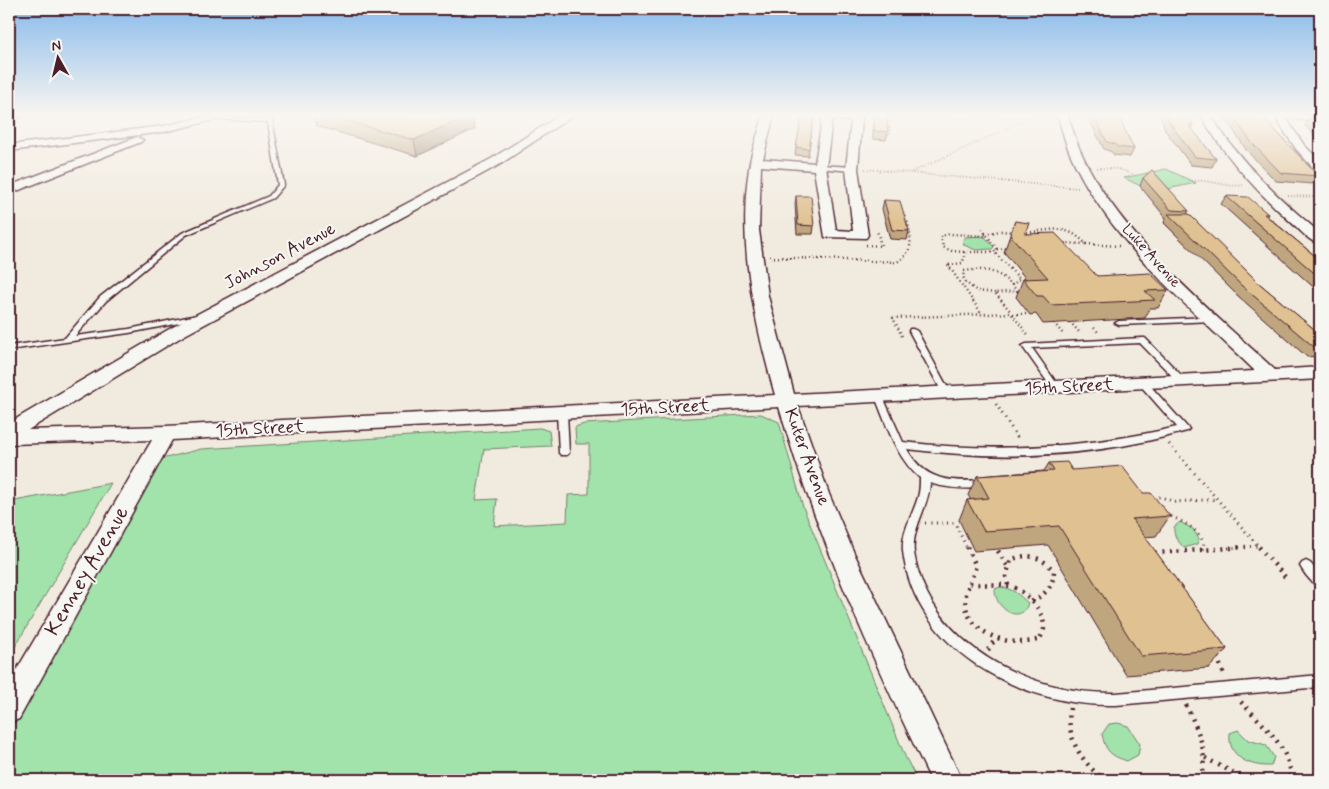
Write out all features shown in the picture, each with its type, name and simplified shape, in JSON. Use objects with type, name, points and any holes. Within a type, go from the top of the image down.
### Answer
[{"type":"street","points":[[9,190],[109,151]]},
{"type":"street","name":"Johnson Avenue","points":[[9,432],[210,314],[495,162],[512,151]]},
{"type":"street","name":"Kuter Avenue","points":[[758,151],[752,213],[755,268],[765,321],[787,402],[810,471],[847,565],[947,780]]},
{"type":"street","points":[[822,151],[820,167],[830,234],[861,235],[852,169],[854,151]]},
{"type":"street","name":"Luke Avenue","points":[[1075,151],[1097,189],[1138,242],[1176,286],[1272,376]]},
{"type":"street","points":[[1227,151],[1254,181],[1320,240]]},
{"type":"street","points":[[1304,151],[1320,168]]},
{"type":"street","points":[[756,162],[820,167]]},
{"type":"street","name":"15th Street","points":[[9,437],[166,433],[948,394],[1320,373]]},
{"type":"street","name":"Kenney Avenue","points":[[9,709],[166,433]]},
{"type":"lane","points":[[67,340],[103,299],[184,234],[271,197],[279,190],[281,185],[275,151]]},
{"type":"lane","points":[[820,167],[852,169]]},
{"type":"lane","points":[[9,348],[153,327],[210,314]]},
{"type":"lane","points":[[1119,323],[1212,319]]},
{"type":"lane","points":[[913,331],[948,394]]},
{"type":"lane","points":[[1056,388],[1026,346],[1142,340],[1182,381]]},
{"type":"lane","points":[[900,445],[922,448],[1026,451],[1121,443],[1184,430],[1143,383]]},
{"type":"lane","points":[[879,397],[900,445],[914,467],[926,477],[939,483],[957,486],[993,484]]},
{"type":"lane","points":[[562,413],[564,453]]},
{"type":"lane","points":[[926,477],[924,494],[912,524],[908,551],[912,571],[921,594],[936,620],[953,640],[977,660],[1010,678],[1039,688],[1099,699],[1320,682]]},
{"type":"lane","points":[[1306,566],[1320,582]]},
{"type":"path","points":[[911,172],[958,151]]},
{"type":"path","points":[[1095,172],[1092,168],[1119,169],[1135,176]]},
{"type":"path","points":[[852,169],[911,172],[1097,189]]},
{"type":"path","points":[[1192,181],[1208,180],[1234,186],[1254,181]]},
{"type":"path","points":[[1270,196],[1320,197]]},
{"type":"path","points":[[764,256],[897,262],[907,256],[912,246],[913,240],[905,216]]},
{"type":"path","points":[[1014,248],[998,249],[994,252],[952,251],[943,247],[941,236],[950,234],[986,235],[1000,231],[1033,233],[1046,229],[1064,230],[1074,233],[1086,244]]},
{"type":"path","points":[[982,230],[998,249]]},
{"type":"path","points":[[1033,233],[1040,240]]},
{"type":"path","points":[[1056,244],[1129,247]]},
{"type":"path","points":[[964,252],[965,257],[962,263],[948,266],[983,314]]},
{"type":"path","points":[[994,252],[1020,279],[1012,285]]},
{"type":"path","points":[[991,270],[1000,272],[1018,291],[996,293],[977,290],[966,282],[963,277],[964,271],[991,270]]},
{"type":"path","points":[[960,282],[966,282]]},
{"type":"path","points":[[996,293],[1031,339]]},
{"type":"path","points":[[906,342],[893,318],[1029,314]]},
{"type":"path","points":[[1070,322],[1082,336],[1074,337]]},
{"type":"path","points":[[1054,323],[1066,337],[1057,338]]},
{"type":"path","points":[[1092,336],[1101,336]]},
{"type":"path","points":[[988,391],[1026,451]]},
{"type":"path","points":[[1162,445],[1171,444],[1286,578]]},
{"type":"path","points":[[1148,499],[1161,497],[1175,502],[1218,499]]},
{"type":"path","points":[[1159,512],[1185,522],[1198,531],[1204,543],[1202,550]]},
{"type":"path","points":[[912,524],[955,523],[976,566],[976,574],[970,583],[965,596],[965,605],[972,618],[986,632],[1003,641],[1020,645],[1031,644],[1040,638],[1044,628],[1031,602],[1020,591],[1008,585],[981,586],[970,583]]},
{"type":"path","points":[[1146,554],[1259,546]]},
{"type":"path","points":[[998,551],[1008,568]]},
{"type":"path","points":[[1008,585],[1008,568],[1011,560],[1018,556],[1028,555],[1039,558],[1048,564],[1054,571],[1051,589],[1046,595],[1031,602]]},
{"type":"path","points":[[1214,649],[1229,689],[1281,745],[1290,760],[1292,774],[1285,780]]},
{"type":"path","points":[[1181,693],[1200,736],[1205,758],[1199,780]]},
{"type":"path","points":[[1073,695],[1068,716],[1068,733],[1077,751],[1094,772],[1104,780]]},
{"type":"path","points":[[1205,758],[1248,780]]},
{"type":"green space","points":[[1166,169],[1196,183],[1153,192],[1124,178]]},
{"type":"green space","points":[[966,237],[985,237],[994,247],[992,249],[976,250],[964,245],[963,239]]},
{"type":"green space","points":[[761,414],[779,422],[803,507],[905,756],[917,780],[9,780],[9,727],[158,460],[201,449],[540,428],[549,431],[551,446],[484,449],[476,500],[497,499],[494,526],[567,522],[568,495],[589,494],[589,444],[576,444],[575,427],[584,424]]},
{"type":"green space","points":[[111,483],[9,657],[9,502]]},
{"type":"green space","points":[[1180,522],[1193,529],[1199,539],[1197,544],[1184,548],[1180,543],[1175,536],[1174,527]]},
{"type":"green space","points":[[1000,587],[1012,590],[1028,603],[1025,610],[1015,614],[1003,608],[996,596],[995,589]]},
{"type":"green space","points":[[1118,723],[1128,726],[1140,744],[1138,755],[1127,761],[1110,752],[1103,740],[1102,734],[1109,724]]},
{"type":"green space","points":[[1238,730],[1248,740],[1266,745],[1274,757],[1271,766],[1255,765],[1236,754],[1230,741],[1230,733]]},
{"type":"building","points":[[1190,151],[1210,151],[1216,159],[1195,157]]},
{"type":"building","points":[[1260,151],[1294,151],[1318,176],[1281,173]]},
{"type":"building","points":[[1152,170],[1189,211],[1171,210],[1143,178]]},
{"type":"building","points":[[796,196],[811,196],[814,226],[798,225]]},
{"type":"building","points":[[1226,196],[1248,197],[1268,214],[1264,214],[1320,260],[1320,278]]},
{"type":"building","points":[[884,200],[900,201],[909,231],[892,230]]},
{"type":"building","points":[[1168,214],[1189,214],[1260,284],[1320,334],[1320,347],[1314,347],[1242,286]]},
{"type":"building","points":[[1015,221],[1029,223],[1025,234],[1055,233],[1097,276],[1150,273],[1168,290],[1145,291],[1155,300],[1051,305],[1043,296],[1037,296],[1023,279],[1048,278],[1010,235]]},
{"type":"building","points":[[1067,462],[1072,470],[1122,466],[1143,493],[1151,493],[1170,516],[1132,519],[1227,649],[1141,656],[1059,526],[984,531],[967,500],[989,498],[977,476],[1054,471],[1049,463]]}]
